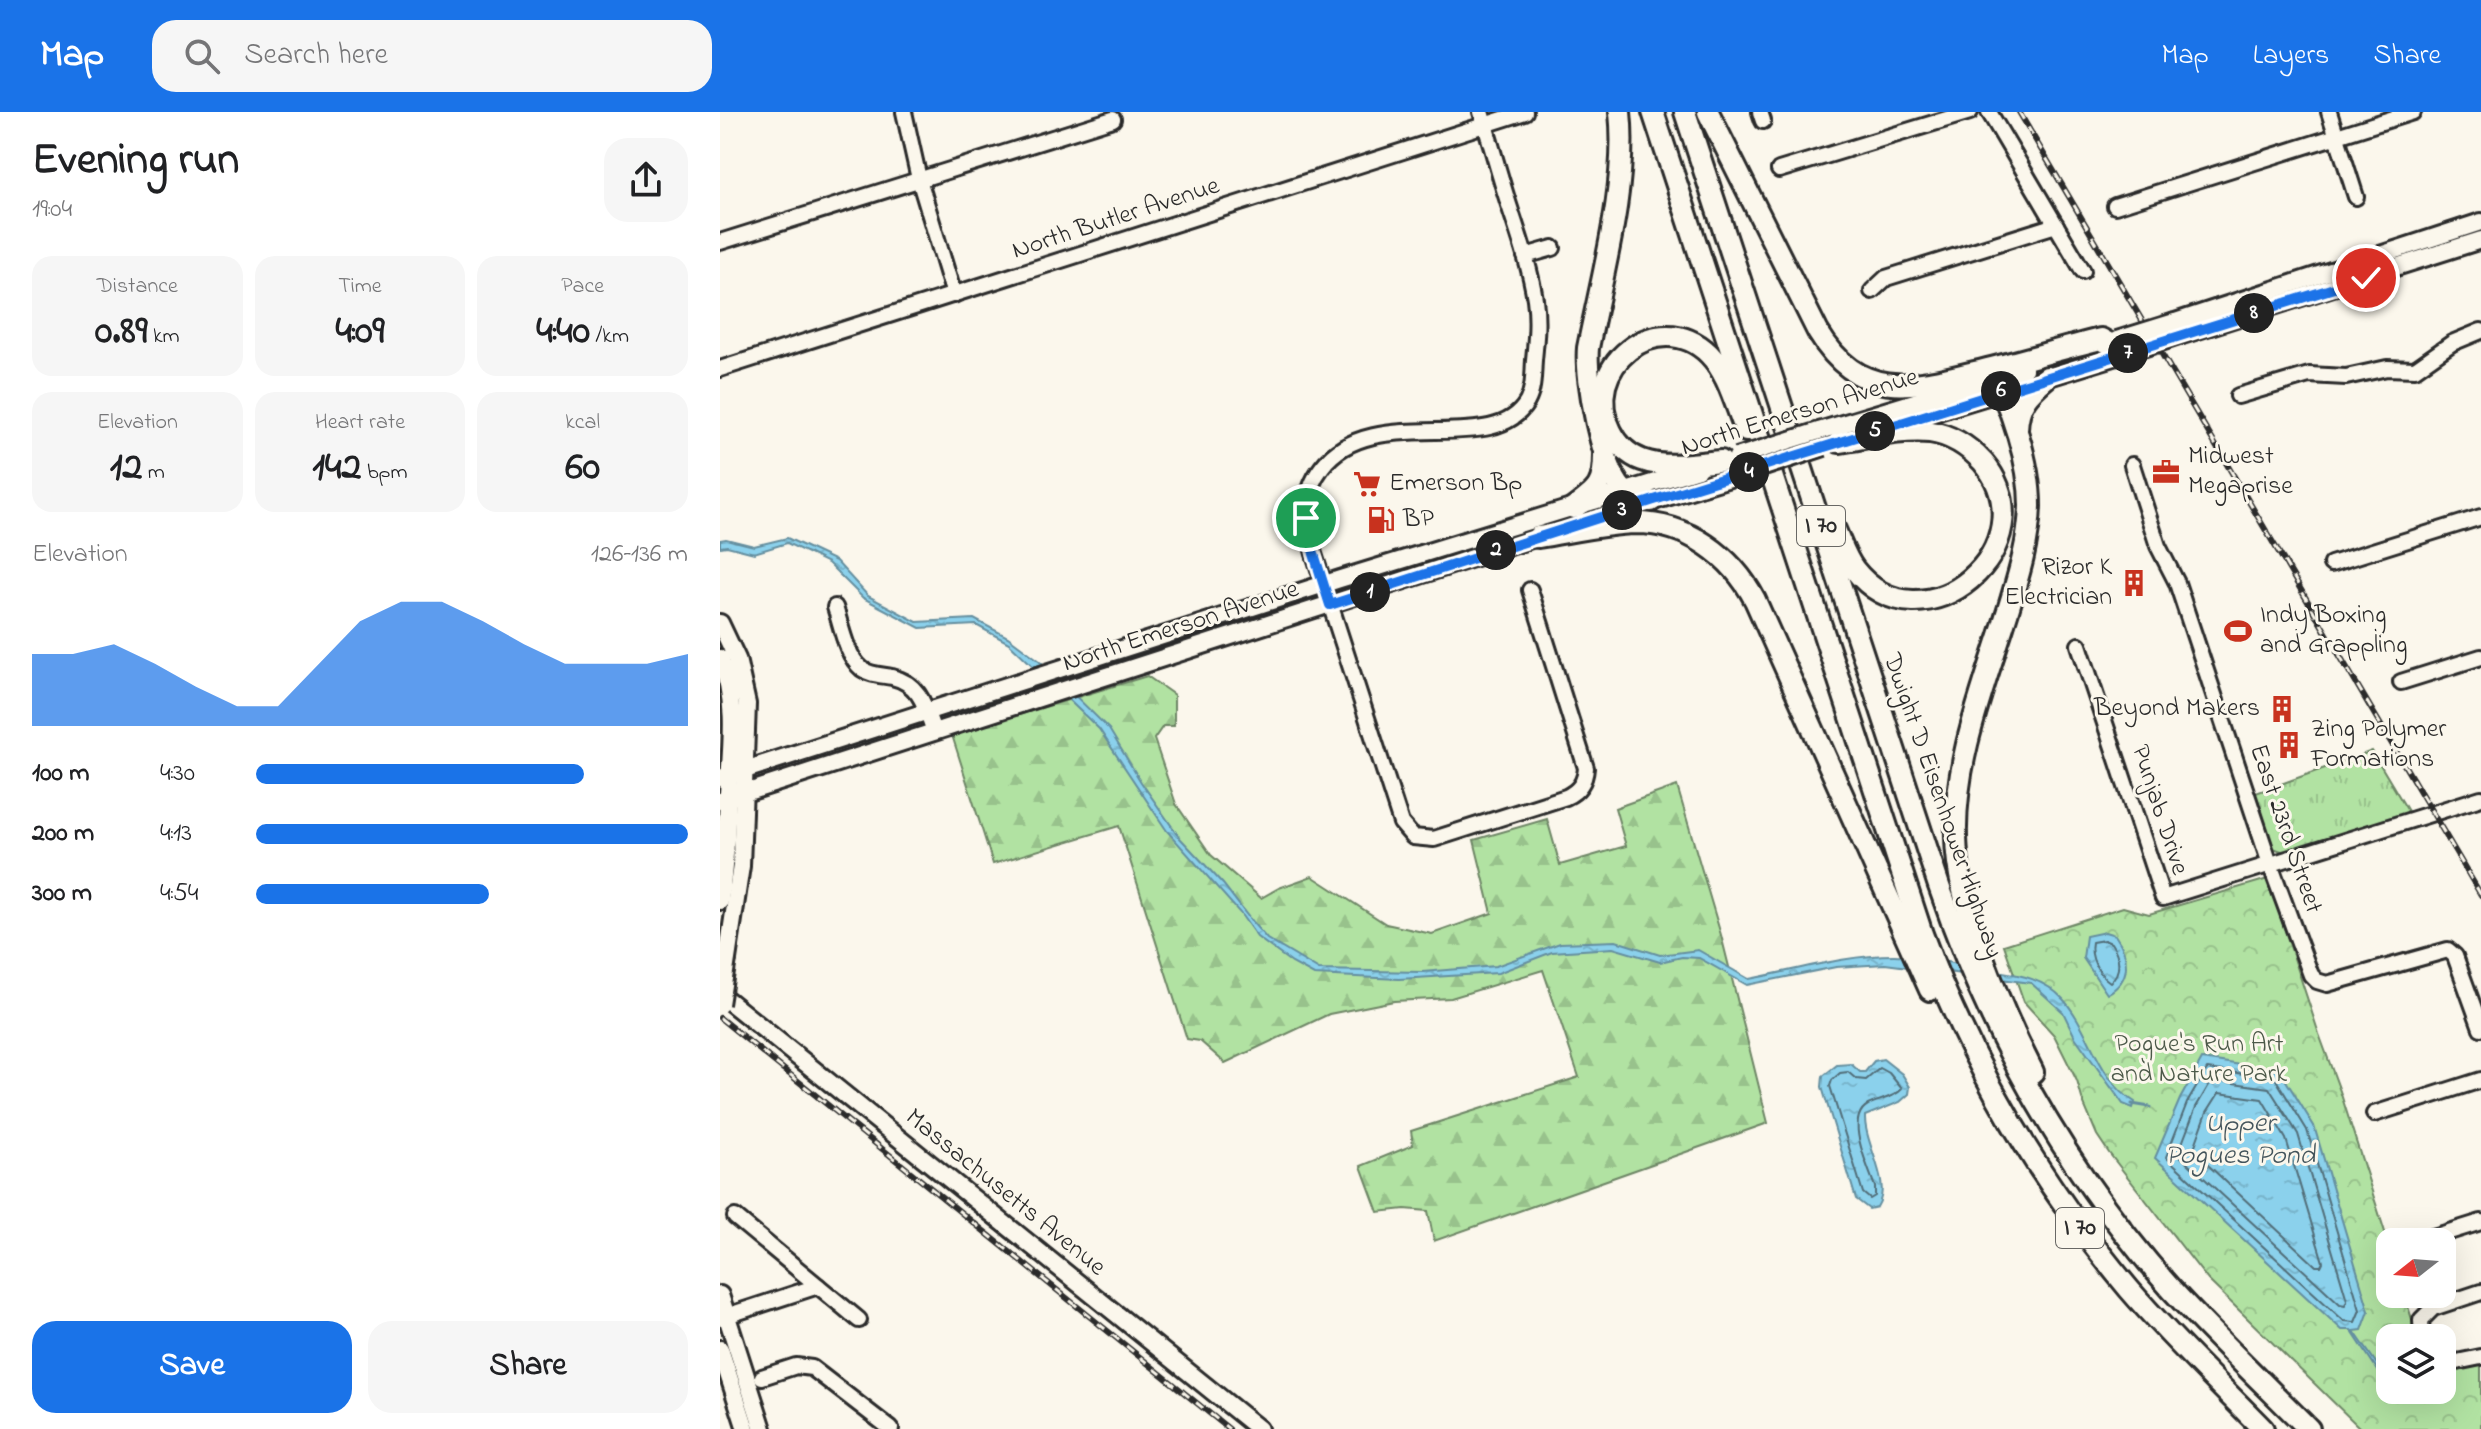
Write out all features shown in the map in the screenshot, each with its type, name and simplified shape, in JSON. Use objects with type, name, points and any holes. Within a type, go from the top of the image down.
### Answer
[{"type":"highway","points":[[1620,112],[1622,141],[1619,179],[1587,354],[1591,403],[1616,480],[1624,492],[1633,498],[1651,501]]},
{"type":"highway","name":"I 70","points":[[1653,112],[1806,577],[1912,932],[1948,1025],[2068,1211],[2113,1269],[2169,1333],[2263,1429]]},
{"type":"highway","name":"Dwight D Eisenhower Highway","points":[[1685,112],[1958,940],[1992,999],[2008,1052],[2051,1128],[2121,1229],[2196,1316],[2309,1429]]},
{"type":"highway","points":[[1708,112],[1818,332],[1834,355],[1850,369],[1884,384],[1915,386],[2101,339],[2117,346]]},
{"type":"highway","points":[[1734,464],[1654,463],[1636,457],[1621,446],[1607,422],[1603,399],[1608,375],[1624,353],[1640,342],[1663,337],[1692,342],[1712,357],[1723,374],[1806,577]]},
{"type":"highway","points":[[2017,433],[2021,404],[2030,391],[2047,377]]},
{"type":"highway","points":[[1991,386],[2017,433],[2029,488],[2026,544],[1968,741],[1957,803],[1958,864],[1992,999]]},
{"type":"highway","points":[[1781,404],[1845,555],[1868,583],[1889,595],[1920,600],[1949,594],[1974,578],[1994,549],[2002,517],[1995,482],[1979,458],[1955,440],[1929,432],[1827,440]]},
{"type":"highway","points":[[1574,508],[1602,483],[1604,447]]},
{"type":"highway","points":[[1538,537],[1623,524],[1652,524],[1677,530],[1701,541],[1734,568],[1760,611],[1912,932]]},
{"type":"main road","name":"North Emerson Avenue","points":[[2179,328],[2481,222]]},
{"type":"main road","name":"North Emerson Avenue","points":[[731,797],[1086,683],[1624,492],[1827,440],[2117,346],[2481,240]]},
{"type":"main road","name":"North Emerson Avenue","points":[[1991,386],[2047,377],[2117,346]]},
{"type":"main road","name":"North Emerson Avenue","points":[[731,774],[1068,667],[1538,537],[1651,501],[1734,464]]},
{"type":"main road","points":[[720,623],[733,647],[744,681],[747,714],[731,774]]},
{"type":"main road","points":[[720,658],[731,704],[731,797],[739,884],[720,1004]]},
{"type":"main road","points":[[720,901],[724,820],[731,797]]},
{"type":"main road","name":"Massachusetts Avenue","points":[[720,994],[1259,1429]]},
{"type":"main road","points":[[720,1295],[723,1316],[763,1429]]},
{"type":"main road","points":[[720,1349],[746,1429]]},
{"type":"street","points":[[904,112],[919,179],[954,295]]},
{"type":"street","name":"North Butler Avenue","points":[[720,369],[954,295],[1483,119],[1525,112]]},
{"type":"street","points":[[1779,170],[1970,112]]},
{"type":"street","points":[[1989,112],[2083,271]]},
{"type":"street","points":[[2329,112],[2356,197]]},
{"type":"street","points":[[2115,206],[2413,112]]},
{"type":"street","points":[[720,242],[1113,119]]},
{"type":"street","points":[[1483,119],[1535,299],[1532,388],[1523,407],[1513,418],[1493,427],[1370,435],[1347,444],[1331,456],[1312,482],[1306,508],[1309,538],[1401,823],[1413,837],[1434,839],[1566,797],[1581,785],[1586,768],[1530,590]]},
{"type":"street","points":[[1872,291],[1886,278],[2056,225]]},
{"type":"street","points":[[1525,256],[1553,248]]},
{"type":"street","points":[[2238,396],[2309,375],[2346,377],[2387,368],[2415,369],[2458,340],[2481,331]]},
{"type":"street","name":"East 23rd Street","points":[[2132,465],[2158,546],[2177,583],[2270,864],[2306,963],[2317,981],[2327,984],[2448,950],[2455,956],[2481,1028]]},
{"type":"street","points":[[2331,564],[2481,517]]},
{"type":"street","points":[[835,607],[857,664],[869,673],[912,685],[921,696],[934,732]]},
{"type":"street","name":"Punjab Drive","points":[[2079,645],[2163,898],[2270,864]]},
{"type":"street","points":[[2401,682],[2481,657]]},
{"type":"street","points":[[2270,864],[2481,798]]},
{"type":"street","points":[[2374,1114],[2481,1080]]},
{"type":"street","points":[[735,1217],[859,1320]]},
{"type":"street","points":[[2456,1230],[2481,1222]]},
{"type":"street","points":[[723,1316],[818,1286]]},
{"type":"street","points":[[2421,1324],[2421,1320],[2433,1308],[2481,1292]]},
{"type":"street","points":[[2456,1363],[2481,1357]]},
{"type":"street","points":[[762,1377],[796,1366],[812,1368],[891,1429]]},
{"type":"green space","points":[[1147,676],[1174,695],[1174,726],[1163,726],[1154,739],[1176,804],[1211,855],[1261,898],[1312,876],[1386,924],[1432,934],[1492,913],[1474,840],[1547,819],[1560,865],[1626,846],[1615,808],[1677,786],[1721,935],[1768,1123],[1434,1241],[1428,1211],[1405,1209],[1378,1212],[1361,1166],[1413,1145],[1411,1131],[1579,1077],[1543,970],[1451,998],[1394,1001],[1329,1014],[1225,1063],[1200,1041],[1187,1039],[1119,826],[993,864],[952,735]]},
{"type":"green space","points":[[2372,751],[2409,813],[2284,852],[2268,846],[2253,794]]},
{"type":"green space","name":"Pogue's Run Art and Nature Park","points":[[2268,879],[2384,1228],[2376,1228],[2376,1308],[2408,1308],[2414,1324],[2376,1324],[2376,1404],[2456,1404],[2456,1369],[2481,1362],[2481,1429],[2361,1429],[2208,1280],[2097,1135],[2077,1081],[2054,1035],[2024,1002],[2004,945],[2123,907],[2149,914]]},
{"type":"water","points":[[787,538],[836,561],[868,596],[917,622],[974,619],[1008,637],[1040,661],[1109,729],[1180,838],[1223,884],[1267,939],[1319,970],[1422,972],[1496,966],[1560,943],[1616,941],[1660,955],[1698,950],[1749,979],[1857,957],[1905,955],[1928,958],[2027,977],[2055,991],[2072,1011],[2112,1081],[2135,1102],[2133,1108],[2123,1104],[2075,1037],[2063,1012],[2031,983],[1885,964],[1836,967],[1747,985],[1699,958],[1682,957],[1660,962],[1613,948],[1552,952],[1498,973],[1399,979],[1314,975],[1257,937],[1240,913],[1167,831],[1099,729],[1009,643],[976,625],[920,628],[863,598],[828,563],[787,543],[754,553],[720,547],[720,540],[726,539],[754,546]]},
{"type":"water","points":[[2105,932],[2115,935],[2126,959],[2121,982],[2107,994],[2083,958],[2086,936]]},
{"type":"water","points":[[1883,1059],[1902,1074],[1910,1087],[1909,1094],[1900,1102],[1865,1116],[1882,1187],[1877,1207],[1869,1209],[1856,1199],[1822,1087],[1823,1076],[1837,1065],[1851,1064],[1860,1072],[1865,1072],[1874,1061]]},
{"type":"water","name":"Upper Pogues Pond","points":[[2202,1059],[2280,1071],[2314,1126],[2369,1311],[2362,1330],[2354,1331],[2376,1363],[2376,1368],[2351,1330],[2342,1330],[2155,1158],[2180,1099]]},
{"type":"waterway","points":[[2132,1104],[2150,1107]]},
{"type":"railway","points":[[2019,112],[2481,895]]},
{"type":"railway","points":[[720,1018],[1229,1429]]},
{"type":"place","name":"Midwest Megaprise","points":[[2166,472]]},
{"type":"place","name":"Emerson Bp","points":[[1367,484]]},
{"type":"place","name":"BP","points":[[1381,520]]},
{"type":"place","name":"Rizor K Electrician","points":[[2134,583]]},
{"type":"place","name":"Indy Boxing and Grappling","points":[[2238,631]]},
{"type":"place","name":"Beyond Makers","points":[[2282,709]]},
{"type":"place","name":"Zing Polymer Formations","points":[[2289,745]]},
{"type":"route","points":[[1306,518],[1309,538],[1330,605],[1489,552],[2366,278]]}]
